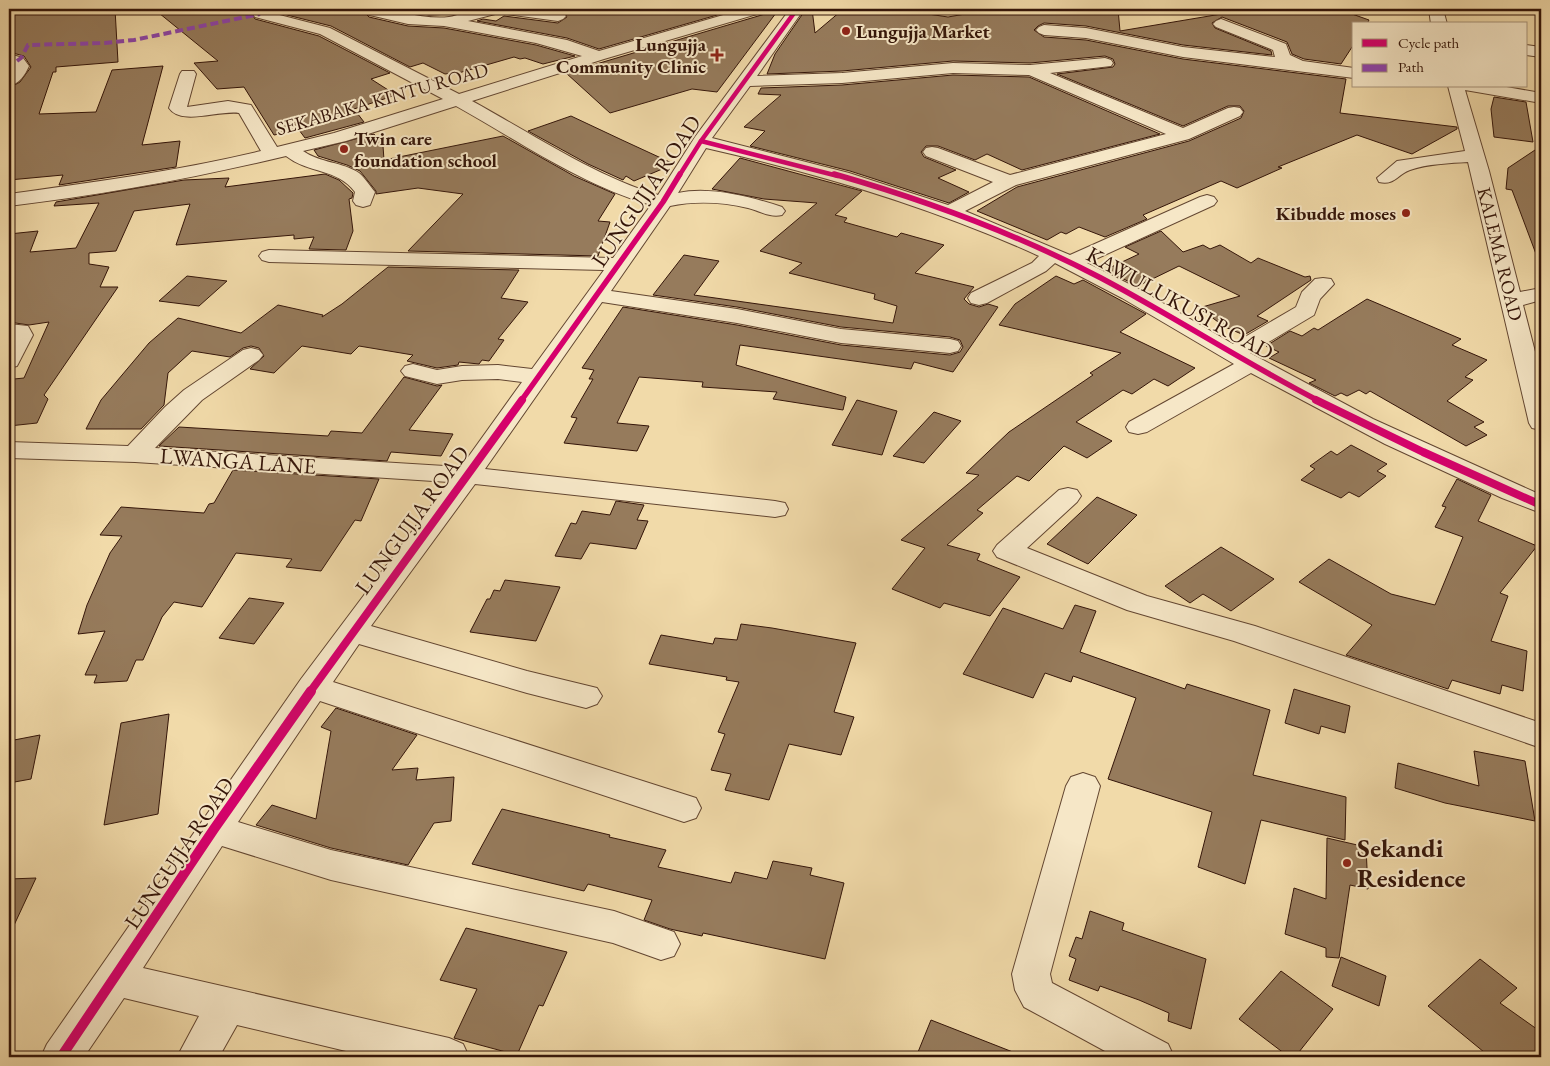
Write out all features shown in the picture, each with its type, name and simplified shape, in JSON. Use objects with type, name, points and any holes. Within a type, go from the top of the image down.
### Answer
[{"type":"street","points":[[449,22],[488,10],[499,9],[558,16]]},
{"type":"street","name":"SEKABAKA KINTU ROAD","points":[[9,200],[128,183],[213,168],[340,137],[598,56],[759,9]]},
{"type":"street","name":"LUNGUJJA ROAD","points":[[61,1057],[115,979],[214,828],[312,687],[468,475],[663,202],[701,141],[797,9]]},
{"type":"street","points":[[1436,9],[1439,22]]},
{"type":"street","points":[[374,12],[408,19],[449,22],[544,40],[598,56]]},
{"type":"street","points":[[260,14],[325,31],[458,100],[588,173],[638,195],[663,202],[686,197],[724,199],[751,203],[775,211]]},
{"type":"street","points":[[1221,24],[1280,47],[1283,58],[1299,66]]},
{"type":"street","points":[[1044,30],[1086,33],[1183,52],[1352,73]]},
{"type":"street","points":[[1528,50],[1541,52]]},
{"type":"street","points":[[9,60],[17,61],[21,66],[18,72],[9,80]]},
{"type":"street","points":[[1528,61],[1541,62]]},
{"type":"street","points":[[744,81],[842,78],[953,68],[1030,70],[1105,63]]},
{"type":"street","points":[[1030,70],[1183,135]]},
{"type":"street","points":[[188,74],[178,108],[180,110],[186,112],[228,106],[245,109],[281,151],[320,166],[342,171],[354,178],[365,192],[363,201]]},
{"type":"street","name":"KALEMA ROAD","points":[[1455,88],[1476,156],[1541,423]]},
{"type":"street","points":[[1463,88],[1541,98]]},
{"type":"street","points":[[949,212],[1009,181],[1183,135],[1234,112]]},
{"type":"street","name":"KAWULUKUSI ROAD","points":[[701,141],[744,150],[831,174],[949,212],[1061,258],[1306,394],[1461,470],[1541,505]]},
{"type":"street","points":[[932,152],[1009,181]]},
{"type":"street","points":[[1386,178],[1404,165],[1476,156]]},
{"type":"street","points":[[979,298],[1061,258],[1207,201]]},
{"type":"street","points":[[269,256],[618,264]]},
{"type":"street","points":[[1138,427],[1244,358],[1250,342],[1306,310],[1310,297],[1323,284]]},
{"type":"street","points":[[1512,301],[1541,294]]},
{"type":"street","points":[[596,295],[736,316],[841,336],[950,346]]},
{"type":"street","points":[[9,331],[20,331],[22,335],[9,361]]},
{"type":"street","points":[[135,454],[187,401],[251,355]]},
{"type":"street","points":[[413,371],[437,378],[462,374],[498,372],[538,377]]},
{"type":"street","name":"LWANGA LANE","points":[[9,450],[135,454],[468,475],[774,509]]},
{"type":"street","points":[[1068,496],[1007,551],[1137,603],[1262,639],[1541,736]]},
{"type":"street","points":[[352,631],[518,680],[586,696]]},
{"type":"street","points":[[312,687],[684,808]]},
{"type":"street","points":[[1083,786],[1031,974],[1032,983],[1038,995],[1154,1057]]},
{"type":"street","points":[[214,828],[331,866],[429,885],[614,927],[662,944]]},
{"type":"street","points":[[115,979],[449,1057]]},
{"type":"street","points":[[197,1057],[227,1006]]},
{"type":"building","points":[[9,9],[115,9],[118,62],[56,67],[56,72],[53,72],[39,114],[96,112],[112,70],[163,66],[142,145],[180,141],[176,167],[59,185],[63,175],[9,180],[9,88],[20,82],[31,67],[24,56],[9,52]]},
{"type":"building","points":[[154,9],[257,9],[251,13],[255,19],[319,36],[390,73],[371,79],[396,95],[354,109],[364,122],[305,138],[299,130],[274,135],[244,87],[217,89],[194,63],[218,61]]},
{"type":"building","points":[[263,9],[367,9],[365,13],[369,17],[408,26],[444,28],[536,45],[575,56],[543,64],[525,58],[514,57],[455,74],[445,74],[423,63],[410,67],[331,26]]},
{"type":"building","points":[[389,9],[422,9],[454,14],[429,15]]},
{"type":"building","points":[[551,9],[738,9],[599,49],[567,38],[477,21],[483,19],[496,21],[504,16],[558,23],[567,17],[563,11]]},
{"type":"building","points":[[768,9],[779,9],[717,92],[692,89],[610,113],[566,73],[765,14]]},
{"type":"building","points":[[806,9],[812,9],[815,33],[841,11],[849,12],[853,9],[895,9],[948,17],[994,9],[1118,9],[1120,31],[1251,9],[1338,9],[1369,20],[1368,22],[1352,22],[1352,47],[1341,64],[1304,59],[1292,54],[1287,42],[1222,17],[1212,23],[1215,28],[1271,51],[1272,55],[1183,45],[1086,26],[1044,23],[1034,30],[1044,37],[1086,40],[1183,59],[1346,79],[1340,113],[1457,127],[1457,129],[1412,154],[1357,135],[1278,167],[1282,168],[1237,188],[1221,181],[1143,215],[1147,219],[1105,237],[1079,227],[1066,234],[1061,232],[1047,240],[977,211],[1017,187],[1189,141],[1241,118],[1244,111],[1240,106],[1228,106],[1183,126],[1057,74],[1113,67],[1115,64],[1113,59],[1105,56],[1030,63],[953,61],[842,71],[767,74],[775,54]]},
{"type":"building","points":[[953,75],[1029,77],[1160,134],[1022,170],[987,154],[975,160],[938,146],[926,146],[921,152],[924,157],[956,170],[938,178],[969,192],[949,203],[850,171],[750,146],[765,131],[744,127],[781,95],[758,94],[761,88],[842,85]]},
{"type":"building","points":[[1494,97],[1526,102],[1533,142],[1494,137],[1491,109]]},
{"type":"building","points":[[571,116],[674,164],[634,181],[626,176],[623,180],[588,164],[528,131]]},
{"type":"building","points":[[374,134],[383,146],[384,160],[503,136],[574,176],[615,194],[598,221],[610,222],[598,256],[408,251],[463,194],[418,188],[376,194],[376,191],[360,171],[318,156],[314,150]]},
{"type":"building","points":[[1541,146],[1541,262],[1539,262],[1512,190],[1506,189],[1508,168]]},
{"type":"building","points":[[740,158],[862,191],[835,215],[847,218],[844,222],[897,237],[901,233],[944,245],[915,273],[974,287],[964,299],[969,304],[979,307],[988,304],[998,307],[953,372],[914,362],[911,369],[740,345],[736,365],[846,397],[843,410],[773,399],[777,392],[702,387],[703,382],[639,377],[617,423],[649,426],[637,451],[564,443],[577,418],[571,417],[593,379],[589,379],[594,370],[582,368],[623,307],[737,325],[841,345],[950,355],[960,352],[963,347],[960,340],[950,337],[841,327],[737,307],[653,295],[684,255],[719,261],[694,295],[893,323],[897,306],[874,299],[875,294],[789,273],[802,263],[760,251],[817,203],[764,199],[712,189]]},
{"type":"building","points":[[325,174],[339,180],[353,193],[352,198],[349,199],[353,231],[346,250],[309,249],[314,237],[294,239],[294,235],[176,245],[190,204],[134,211],[116,251],[89,253],[89,264],[109,267],[100,287],[118,287],[44,395],[48,399],[37,423],[9,426],[9,393],[14,379],[24,378],[49,322],[29,325],[9,322],[9,234],[38,231],[30,252],[76,248],[99,203],[54,206],[56,202],[184,180],[229,178],[225,187]]},
{"type":"building","points":[[1161,231],[1183,252],[1203,245],[1210,249],[1220,245],[1251,263],[1258,258],[1305,277],[1310,276],[1311,280],[1257,316],[1268,321],[1244,335],[1225,327],[1199,308],[1240,296],[1179,266],[1138,286],[1105,270],[1139,254],[1125,247]]},
{"type":"building","points":[[388,267],[519,270],[501,298],[528,302],[498,339],[504,340],[489,361],[482,360],[479,364],[459,362],[458,365],[437,368],[407,361],[413,355],[359,346],[351,354],[302,346],[274,373],[250,369],[264,356],[259,348],[251,346],[243,348],[230,357],[192,351],[168,373],[164,405],[141,429],[86,429],[101,400],[149,343],[178,318],[241,333],[278,305],[323,315],[322,317],[342,304]]},
{"type":"building","points":[[187,276],[227,281],[199,306],[159,301]]},
{"type":"building","points":[[1056,276],[1074,284],[1083,280],[1146,314],[1120,332],[1195,368],[1168,386],[1154,379],[1132,394],[1123,390],[1076,422],[1112,441],[1087,458],[1064,446],[1029,481],[1017,476],[977,510],[983,513],[947,545],[980,554],[977,560],[1020,577],[990,616],[944,603],[940,608],[892,589],[925,548],[901,540],[979,475],[966,473],[1009,432],[1093,375],[1090,373],[1121,353],[999,325],[1015,304]]},
{"type":"building","points":[[1367,299],[1461,339],[1452,345],[1487,360],[1465,377],[1473,380],[1447,401],[1484,422],[1474,427],[1487,435],[1466,446],[1370,391],[1366,394],[1359,390],[1347,396],[1341,393],[1335,396],[1309,383],[1316,380],[1269,358],[1279,352],[1266,346],[1290,331],[1302,336],[1314,328],[1318,330]]},
{"type":"building","points":[[404,377],[437,386],[442,385],[409,430],[453,434],[441,456],[391,452],[387,461],[159,446],[179,427],[328,436],[331,431],[362,433]]},
{"type":"building","points":[[857,400],[897,411],[882,455],[832,445]]},
{"type":"building","points":[[934,412],[961,421],[924,463],[893,456]]},
{"type":"building","points":[[1351,445],[1387,464],[1377,471],[1386,476],[1359,497],[1349,492],[1341,498],[1301,480],[1315,469],[1310,466],[1331,451],[1337,455]]},
{"type":"building","points":[[233,470],[379,479],[361,521],[355,520],[321,571],[286,567],[292,559],[236,553],[202,607],[174,602],[162,617],[143,660],[136,660],[127,681],[94,683],[97,675],[85,675],[105,631],[78,634],[87,605],[110,553],[122,536],[100,535],[121,507],[204,513],[209,504],[214,503]]},
{"type":"building","points":[[1457,479],[1491,495],[1478,521],[1537,546],[1500,593],[1508,596],[1491,641],[1527,651],[1523,691],[1502,685],[1500,694],[1452,680],[1448,689],[1346,655],[1372,625],[1299,582],[1329,559],[1391,594],[1435,605],[1463,537],[1435,527],[1446,507],[1442,506]]},
{"type":"building","points":[[1097,497],[1137,515],[1088,564],[1047,544]]},
{"type":"building","points":[[616,501],[644,505],[637,520],[648,521],[636,549],[590,543],[581,559],[555,556],[571,523],[576,524],[582,511],[610,515]]},
{"type":"building","points":[[1221,547],[1274,579],[1231,611],[1203,594],[1190,603],[1165,586]]},
{"type":"building","points":[[505,580],[560,587],[536,641],[470,632],[487,599],[490,599],[494,590],[500,591]]},
{"type":"building","points":[[249,598],[284,603],[254,644],[219,638]]},
{"type":"building","points":[[1075,605],[1096,611],[1080,652],[1185,689],[1187,684],[1270,710],[1253,775],[1346,797],[1345,840],[1261,820],[1245,884],[1198,867],[1212,812],[1108,779],[1136,698],[1073,676],[1071,682],[1045,673],[1033,698],[963,674],[1003,608],[1063,629]]},
{"type":"building","points":[[741,624],[856,643],[834,712],[854,717],[841,755],[789,744],[769,800],[725,790],[731,774],[711,770],[725,734],[718,732],[739,682],[726,680],[727,677],[649,664],[661,635],[713,644],[715,638],[737,640]]},
{"type":"building","points":[[1294,689],[1350,706],[1345,733],[1321,726],[1319,734],[1285,723]]},
{"type":"building","points":[[336,708],[417,735],[392,770],[418,768],[416,780],[454,777],[451,821],[434,823],[408,865],[331,848],[256,825],[272,805],[316,819],[331,731],[321,727]]},
{"type":"building","points":[[169,714],[158,814],[104,825],[121,723]]},
{"type":"building","points":[[40,735],[31,779],[9,783],[9,741]]},
{"type":"building","points":[[1474,751],[1525,761],[1535,821],[1445,803],[1395,788],[1398,763],[1479,786]]},
{"type":"building","points":[[502,809],[666,850],[658,867],[731,883],[735,872],[767,879],[773,861],[812,868],[810,875],[844,883],[825,959],[703,933],[702,936],[670,929],[644,920],[652,900],[588,884],[584,891],[472,864]]},
{"type":"building","points":[[1327,838],[1366,847],[1368,889],[1350,885],[1339,958],[1326,957],[1326,948],[1285,934],[1294,888],[1326,899]]},
{"type":"building","points":[[36,878],[9,936],[9,879]]},
{"type":"building","points":[[1090,911],[1124,923],[1122,930],[1206,959],[1191,1029],[1168,1021],[1169,1013],[1139,1000],[1100,986],[1098,991],[1069,980],[1076,959],[1069,956],[1076,937],[1082,939]]},
{"type":"building","points":[[466,928],[567,952],[543,1006],[539,1005],[517,1055],[454,1038],[477,989],[440,980]]},
{"type":"building","points":[[1341,957],[1386,976],[1379,1006],[1332,986]]},
{"type":"building","points":[[1480,959],[1517,988],[1500,1003],[1541,1032],[1541,1057],[1490,1057],[1428,1006]]},
{"type":"building","points":[[1281,971],[1333,1009],[1295,1057],[1289,1057],[1239,1019]]},
{"type":"building","points":[[931,1020],[1023,1056],[1023,1057],[916,1057]]},
{"type":"marked path","points":[[17,61],[21,58],[28,45],[105,43],[134,40],[260,14]]},
{"type":"cycle path","points":[[61,1057],[214,829],[352,631],[468,475],[663,202],[701,141],[797,9]]},
{"type":"cycle path","points":[[701,141],[795,164],[889,191],[1025,242],[1130,293],[1277,379],[1336,410],[1423,452],[1541,505]]},
{"type":"place","name":"Lungujja Market","points":[[846,31]]},
{"type":"place","name":"Lungujja Community Clinic","points":[[717,55]]},
{"type":"place","name":"Twin care foundation school","points":[[344,149]]},
{"type":"place","name":"Kibudde moses","points":[[1406,213]]},
{"type":"place","name":"Sekandi Residence","points":[[1347,863]]}]
